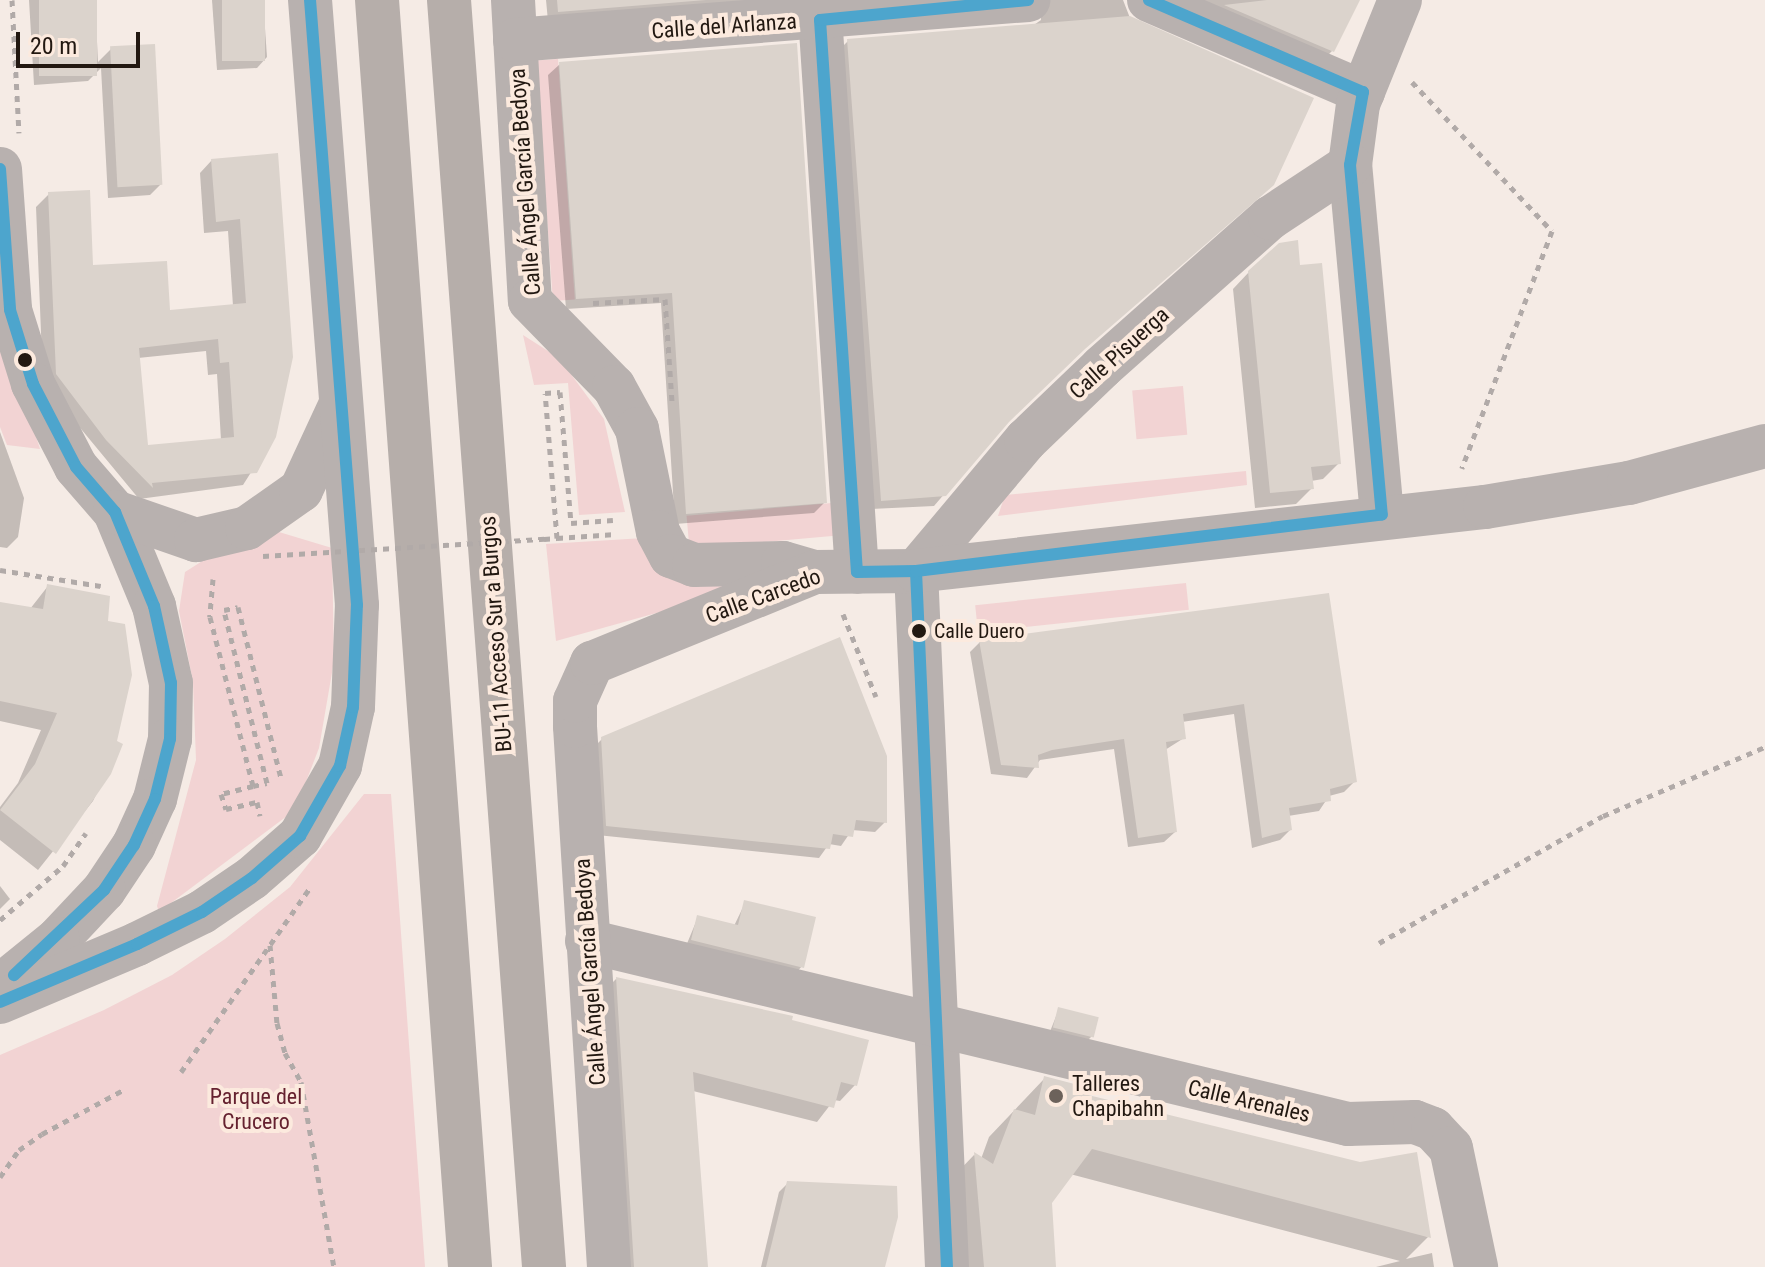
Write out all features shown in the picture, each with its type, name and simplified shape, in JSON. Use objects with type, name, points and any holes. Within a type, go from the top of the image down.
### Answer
[{"type":"highway","points":[[377,0],[470,1267]]},
{"type":"highway","name":"BU-11 Acceso Sur a Burgos","points":[[449,0],[544,1267]]},
{"type":"street","points":[[0,1002],[202,912],[300,836],[340,766],[353,707],[357,605],[310,0]]},
{"type":"street","name":"Calle del Arlanza","points":[[514,20],[1028,0]]},
{"type":"street","points":[[1149,0],[1363,92]]},
{"type":"street","points":[[1382,515],[1350,165],[1363,92],[1400,0]]},
{"type":"street","points":[[819,10],[836,572]]},
{"type":"street","name":"Calle Ángel García Bedoya","points":[[514,20],[530,301],[604,375],[637,429],[665,548],[671,556],[694,565],[783,563],[836,572]]},
{"type":"street","name":"Calle Pisuerga","points":[[916,571],[1026,440],[1102,367],[1270,218],[1350,165]]},
{"type":"street","points":[[0,169],[10,310],[33,384],[76,467],[115,512],[154,606],[171,683],[170,739],[155,799],[134,845],[104,890],[58,939],[0,986]]},
{"type":"street","points":[[154,606],[171,566],[208,554],[286,504],[315,467],[343,399]]},
{"type":"street","name":"Calle Carcedo","points":[[582,678],[592,663],[609,652],[836,572],[916,571],[1382,515],[1466,508],[1629,483],[1765,446]]},
{"type":"street","points":[[115,512],[208,554]]},
{"type":"street","points":[[916,571],[947,1267]]},
{"type":"street","name":"Calle Ángel García Bedoya","points":[[582,678],[575,701],[575,726],[609,1267]]},
{"type":"street","name":"Calle Arenales","points":[[587,941],[937,1028],[1348,1124],[1415,1122],[1433,1129],[1451,1148],[1472,1248]]},
{"type":"path","points":[[1380,50],[1552,231],[1466,508]]},
{"type":"path","points":[[557,538],[545,393],[560,392],[571,523],[624,519]]},
{"type":"path","points":[[249,558],[627,533]]},
{"type":"path","points":[[208,554],[210,617],[253,786]]},
{"type":"path","points":[[0,570],[110,587]]},
{"type":"path","points":[[181,1072],[308,892],[324,858],[325,848],[300,836],[267,836],[257,802],[226,809],[221,794],[267,783],[224,610],[238,607],[300,836]]},
{"type":"path","points":[[1379,943],[1603,816],[1765,747]]},
{"type":"path","points":[[0,920],[63,866],[96,819]]},
{"type":"path","points":[[270,943],[277,1023],[285,1053],[301,1082],[334,1267]]},
{"type":"path","points":[[0,1177],[19,1150],[123,1090]]},
{"type":"green space","points":[[558,59],[575,299],[553,301],[536,61]]},
{"type":"green space","points":[[0,324],[40,449],[7,445],[0,427]]},
{"type":"green space","points":[[523,335],[559,358],[604,419],[625,512],[579,515],[568,383],[534,385]]},
{"type":"green space","points":[[1183,386],[1187,435],[1136,439],[1132,390]]},
{"type":"green space","points":[[1246,471],[1247,485],[998,516],[1005,495]]},
{"type":"green space","points":[[832,503],[835,536],[689,549],[687,516]]},
{"type":"green space","points":[[279,532],[332,548],[334,661],[319,748],[295,810],[159,912],[157,906],[196,760],[193,682],[179,611],[185,572],[215,553]]},
{"type":"green space","points":[[644,538],[786,577],[556,641],[546,544]]},
{"type":"green space","points":[[1186,583],[1189,610],[978,632],[975,605]]},
{"type":"green space","name":"Parque del Crucero","points":[[364,794],[391,794],[425,1267],[0,1267],[0,1055],[104,1010],[172,975],[225,939],[290,887]]},
{"type":"building","points":[[39,0],[97,0],[97,76],[39,76]]},
{"type":"building","points":[[222,0],[265,0],[265,61],[222,61]]},
{"type":"building","points":[[557,0],[706,0],[558,12]]},
{"type":"building","points":[[1267,0],[1360,0],[1334,52],[1224,5]]},
{"type":"building","points":[[1130,16],[1314,98],[1274,185],[1085,349],[1009,422],[946,496],[881,501],[847,39]]},
{"type":"building","points":[[797,43],[827,503],[686,514],[672,293],[576,299],[559,62]]},
{"type":"building","points":[[155,44],[162,185],[117,187],[110,46]]},
{"type":"building","points":[[278,153],[293,357],[276,437],[257,473],[152,483],[153,488],[106,440],[56,374],[48,192],[90,190],[93,265],[167,261],[170,310],[246,303],[240,219],[216,222],[211,159]],"holes":[[[218,339],[220,363],[229,362],[234,437],[148,445],[139,348]]]},
{"type":"building","points":[[1298,240],[1300,265],[1322,263],[1341,464],[1311,467],[1314,489],[1270,493],[1248,271],[1279,243]]},
{"type":"building","points":[[47,584],[110,596],[108,621],[125,624],[132,675],[117,741],[123,744],[111,774],[56,854],[0,810],[35,764],[57,713],[0,701],[0,602],[43,609]]},
{"type":"building","points":[[1329,593],[1357,782],[1330,789],[1331,801],[1289,808],[1292,830],[1262,838],[1244,704],[1183,714],[1186,739],[1166,742],[1177,832],[1138,838],[1124,739],[1052,750],[1038,755],[1039,768],[1001,765],[979,640]]},
{"type":"building","points":[[840,637],[887,756],[887,823],[856,820],[853,837],[833,834],[830,849],[606,826],[601,737]]},
{"type":"building","points":[[744,900],[816,917],[804,968],[691,940],[697,915],[738,925]]},
{"type":"building","points":[[616,977],[793,1016],[792,1020],[869,1040],[857,1086],[841,1082],[834,1108],[693,1072],[708,1267],[634,1267]]},
{"type":"building","points":[[1058,1007],[1099,1017],[1094,1038],[1053,1027]]},
{"type":"building","points":[[1044,1076],[1082,1086],[1080,1093],[1360,1162],[1417,1152],[1431,1238],[1092,1149],[1052,1203],[1056,1267],[984,1267],[974,1152],[993,1164],[1014,1109],[1035,1115]]},
{"type":"building","points":[[787,1181],[897,1186],[898,1217],[885,1267],[766,1267]]},
{"type":"transit line","points":[[0,1002],[137,944],[202,912],[252,878],[300,836],[340,766],[353,707],[357,605],[310,0]]},
{"type":"transit line","points":[[820,20],[1028,0]]},
{"type":"transit line","points":[[1149,0],[1363,92]]},
{"type":"transit line","points":[[820,20],[857,572]]},
{"type":"transit line","points":[[1363,92],[1350,165],[1382,515]]},
{"type":"transit line","points":[[0,169],[10,310],[33,384],[76,467],[115,512],[154,606],[171,683],[170,739],[155,799],[134,845],[104,890],[14,975]]},
{"type":"transit line","points":[[857,572],[916,571],[1382,515]]},
{"type":"transit line","points":[[916,571],[947,1267]]},
{"type":"place","name":"Calle Duero","points":[[919,631]]},
{"type":"place","name":"Talleres Chapibahn","points":[[1056,1096]]}]
